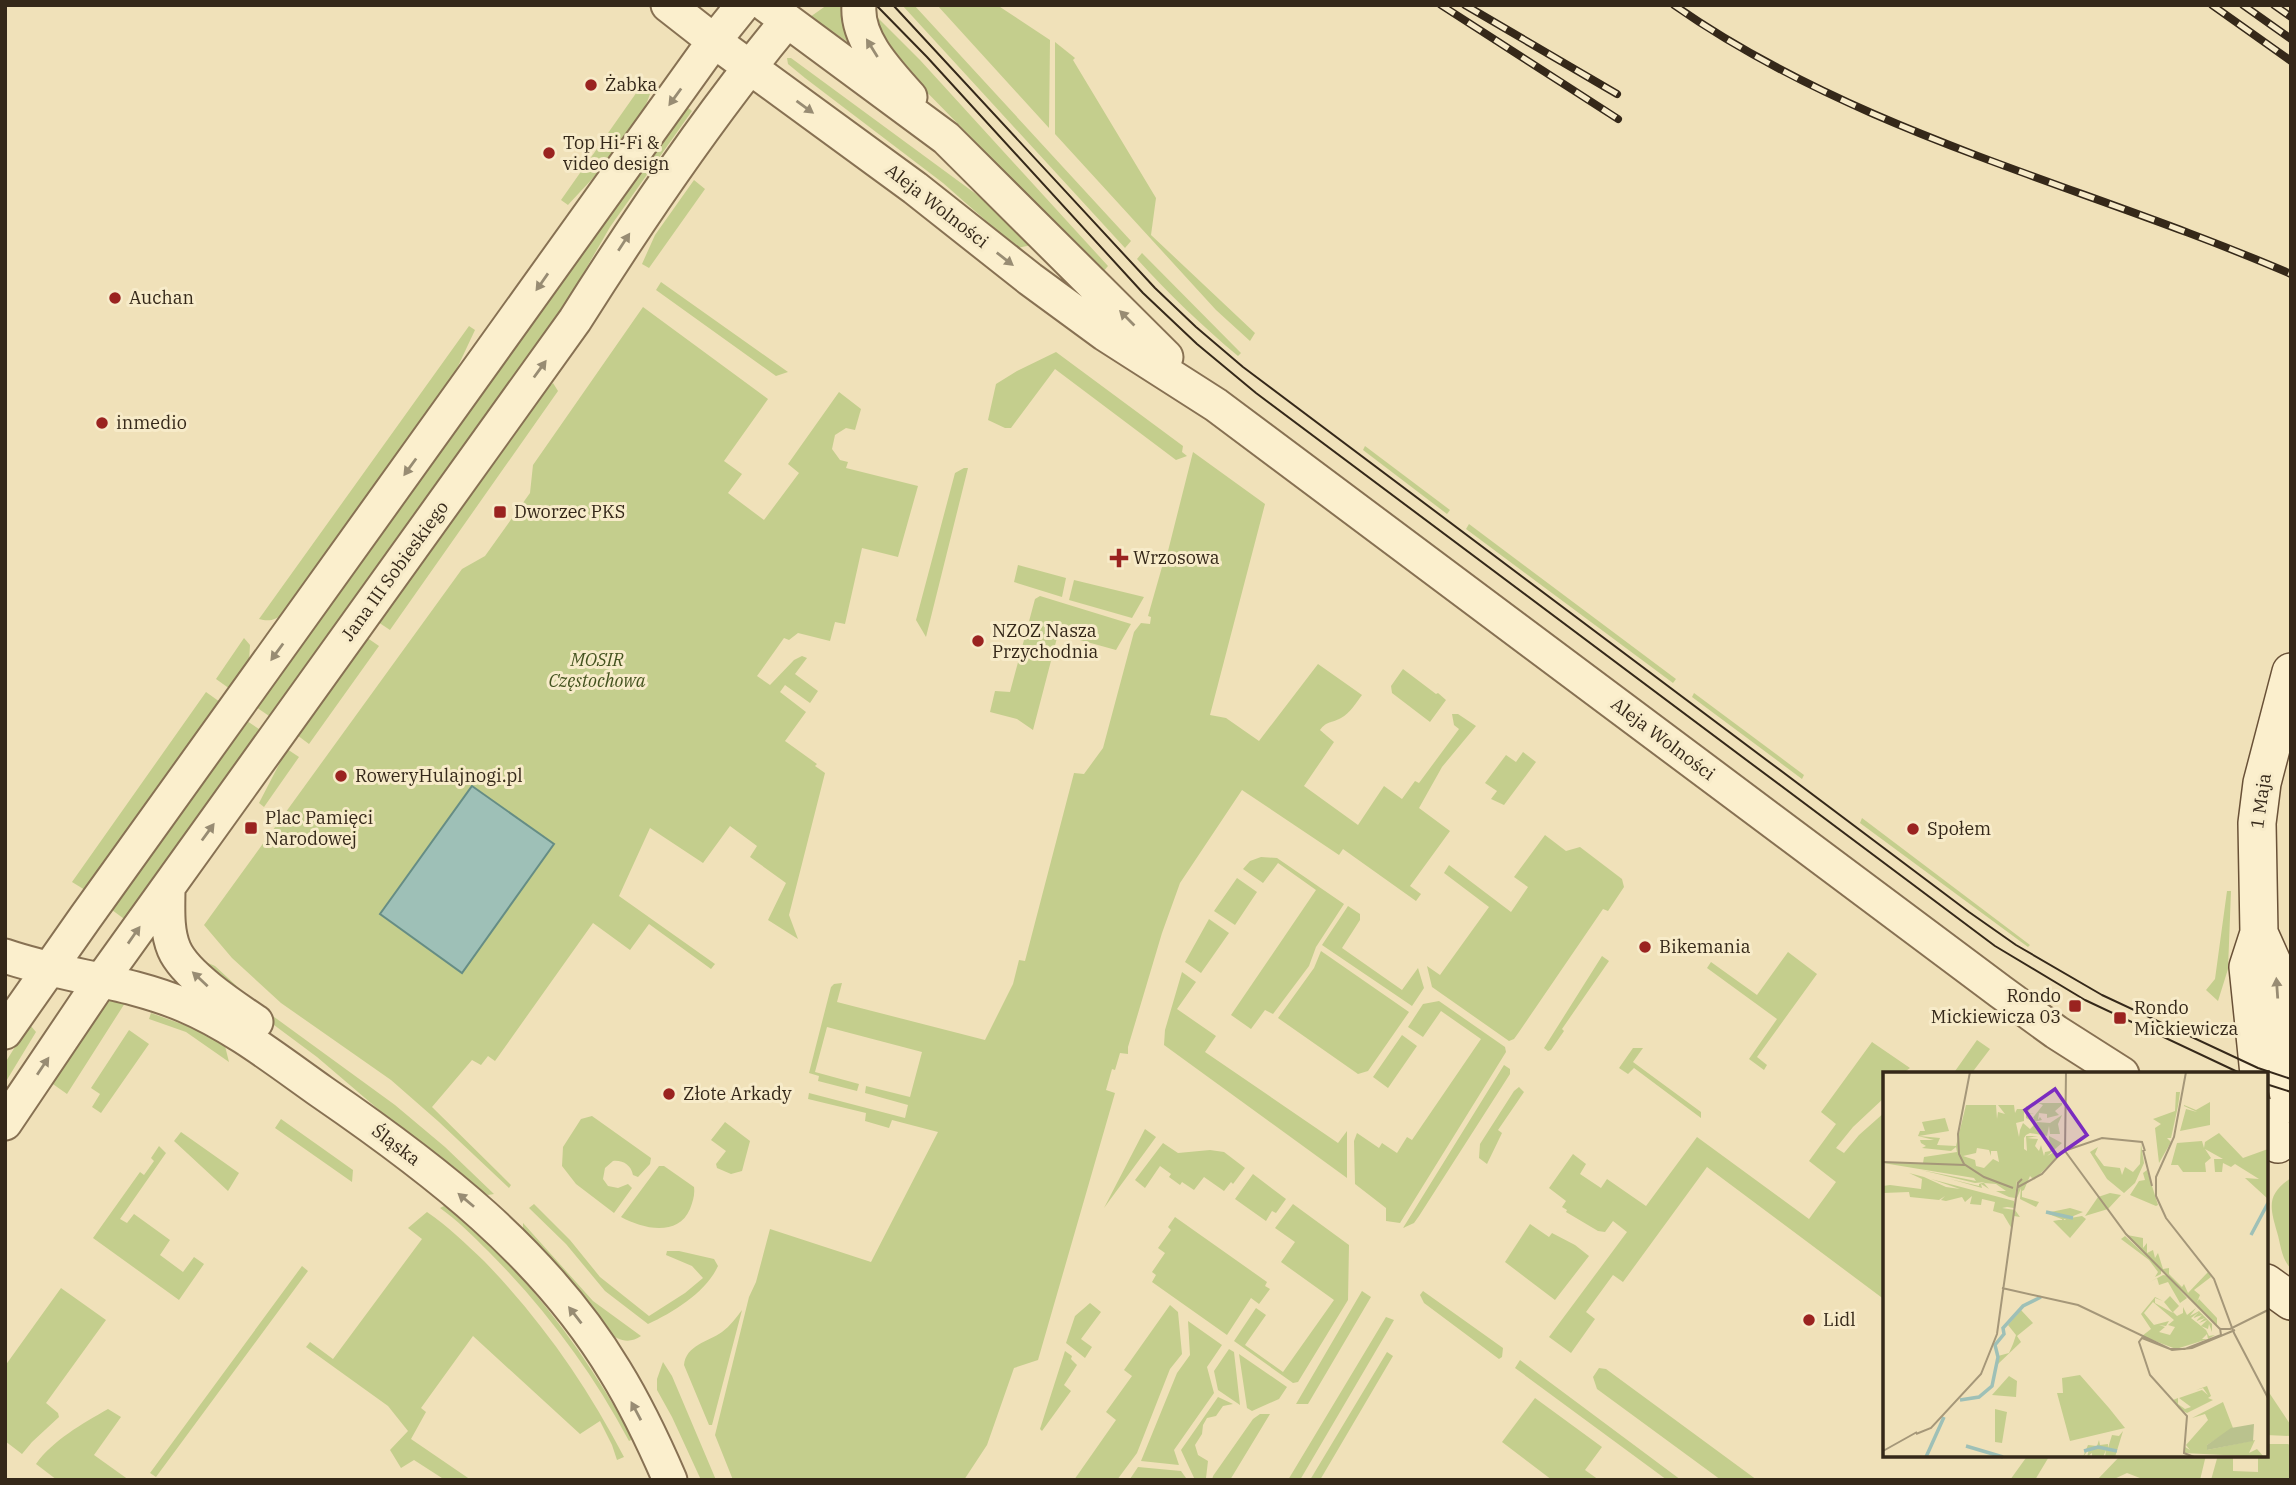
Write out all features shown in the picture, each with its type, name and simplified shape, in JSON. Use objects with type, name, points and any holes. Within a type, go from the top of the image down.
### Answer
[{"type":"main road","name":"1 Maja","points":[[2259,1072],[2248,967],[2259,933],[2256,837],[2258,810],[2270,748],[2291,672]]},
{"type":"main road","name":"1 Maja","points":[[2259,933],[2276,971],[2283,1071],[2291,1104]]},
{"type":"street","name":"Aleja Wolności","points":[[668,5],[915,188],[1030,279],[1105,334],[1210,400],[2012,1000],[2118,1072]]},
{"type":"street","points":[[5,1032],[714,41],[743,5]]},
{"type":"street","points":[[859,5],[862,32],[868,43],[889,74],[946,138]]},
{"type":"street","name":"Aleja Wolności","points":[[777,13],[946,138],[1210,400]]},
{"type":"street","name":"Jana III Sobieskiego","points":[[5,1123],[100,982],[575,320],[627,237],[750,66],[777,13]]},
{"type":"street","points":[[168,888],[171,939],[174,950],[183,962],[221,997],[293,1048],[362,1119]]},
{"type":"street","name":"Śląska","points":[[5,956],[182,1004],[215,1020],[362,1119],[446,1182],[520,1250],[552,1286],[615,1371],[658,1451],[670,1480]]},
{"type":"green space","points":[[827,5],[846,5],[851,44],[810,17]]},
{"type":"green space","points":[[902,5],[914,5],[1131,241],[1125,248]]},
{"type":"green space","points":[[937,5],[997,5],[1050,40],[1049,128]]},
{"type":"green space","points":[[873,13],[920,60],[1108,266],[1103,272],[914,79],[885,46]]},
{"type":"green space","points":[[1055,42],[1075,58],[1073,60],[1156,198],[1151,235],[1255,333],[1250,341],[1216,310],[1055,134]]},
{"type":"green space","points":[[787,58],[791,58],[976,194],[1032,245],[1017,248],[943,183],[788,64]]},
{"type":"green space","points":[[646,79],[653,84],[639,118],[606,164],[568,205],[561,200]]},
{"type":"green space","points":[[687,107],[692,111],[610,227],[561,312],[272,718],[256,707]]},
{"type":"green space","points":[[694,180],[705,189],[649,268],[642,264],[655,235]]},
{"type":"green space","points":[[1142,253],[1241,353],[1238,356],[1149,272],[1137,259]]},
{"type":"green space","points":[[661,282],[788,372],[776,376],[656,290]]},
{"type":"green space","name":"MOSIR Częstochowa","points":[[643,307],[768,399],[724,461],[742,474],[728,493],[764,520],[799,473],[788,464],[839,392],[861,409],[855,430],[846,428],[835,435],[832,449],[840,460],[848,462],[846,468],[918,486],[898,557],[862,548],[845,624],[835,622],[830,641],[798,633],[789,640],[784,638],[757,676],[770,685],[794,660],[802,656],[807,658],[795,674],[818,691],[810,703],[785,685],[780,692],[806,712],[785,741],[825,773],[789,915],[798,939],[768,920],[786,883],[750,857],[757,846],[730,826],[703,863],[650,828],[619,896],[715,964],[711,969],[649,924],[630,950],[593,923],[495,1061],[488,1056],[481,1065],[472,1060],[432,1107],[511,1185],[509,1188],[391,1080],[281,1003],[232,958],[204,925],[462,569],[485,556],[530,493],[533,465]]},
{"type":"green space","points":[[469,326],[475,330],[452,379],[284,613],[272,620],[259,619]]},
{"type":"green space","points":[[1056,352],[1183,446],[1182,452],[1187,456],[1176,460],[1055,369],[1011,428],[988,420],[996,384]]},
{"type":"green space","points":[[553,383],[558,391],[390,630],[378,622],[543,392]]},
{"type":"green space","points":[[1365,446],[1450,510],[1447,514],[1363,450]]},
{"type":"green space","points":[[1193,452],[1265,504],[1210,715],[1226,718],[1259,741],[1318,664],[1362,695],[1353,708],[1341,718],[1327,723],[1320,730],[1334,742],[1304,786],[1358,825],[1384,786],[1402,799],[1415,781],[1419,783],[1459,729],[1454,725],[1452,714],[1458,714],[1476,726],[1442,767],[1419,808],[1450,831],[1410,886],[1421,894],[1416,901],[1343,849],[1339,855],[1242,790],[1180,883],[1162,933],[1128,1054],[1120,1053],[1115,1070],[1112,1069],[1106,1090],[1115,1093],[1038,1360],[1014,1368],[987,1445],[964,1480],[733,1480],[715,1435],[749,1297],[756,1282],[770,1229],[871,1262],[938,1132],[892,1120],[889,1128],[865,1121],[866,1113],[808,1099],[809,1093],[905,1118],[908,1105],[865,1093],[866,1086],[910,1097],[922,1052],[827,1027],[815,1072],[859,1084],[857,1091],[818,1081],[819,1076],[809,1073],[831,987],[842,983],[837,1002],[985,1040],[1013,984],[1019,960],[1025,961],[1074,773],[1084,774],[1103,748],[1134,632],[1141,623],[1150,624],[1151,617],[1148,616],[1166,559]]},
{"type":"green space","points":[[968,468],[926,637],[916,620],[955,473]]},
{"type":"green space","points":[[1469,524],[1676,679],[1673,683],[1466,529]]},
{"type":"green space","points":[[1018,565],[1066,578],[1062,597],[1014,582]]},
{"type":"green space","points":[[1074,580],[1144,597],[1132,618],[1069,600]]},
{"type":"green space","points":[[1040,596],[1131,624],[1116,650],[1058,634],[1033,730],[1017,719],[990,712],[995,691],[1010,692],[1035,599]]},
{"type":"green space","points":[[366,637],[379,646],[309,744],[297,735]]},
{"type":"green space","points":[[244,638],[250,645],[249,662],[230,689],[216,679]]},
{"type":"green space","points":[[1403,669],[1446,700],[1430,722],[1392,693],[1391,686]]},
{"type":"green space","points":[[206,692],[220,702],[85,890],[72,882]]},
{"type":"green space","points":[[1694,693],[1804,775],[1802,779],[1692,697]]},
{"type":"green space","points":[[247,721],[262,731],[127,921],[112,910]]},
{"type":"green space","points":[[287,749],[299,757],[264,807],[259,803]]},
{"type":"green space","points":[[1523,752],[1536,762],[1504,805],[1491,799],[1497,791],[1485,783],[1506,755],[1516,762]]},
{"type":"green space","points":[[1862,818],[2030,945],[2028,947],[1860,823]]},
{"type":"green space","points":[[1545,835],[1566,851],[1580,847],[1622,879],[1624,887],[1608,911],[1603,909],[1519,1032],[1509,1041],[1432,987],[1427,966],[1440,975],[1489,907],[1444,873],[1449,865],[1511,912],[1528,887],[1514,877]]},
{"type":"green space","points":[[1261,857],[1277,858],[1344,904],[1316,947],[1309,966],[1273,1014],[1265,1010],[1251,1029],[1231,1015],[1316,890],[1278,863],[1263,883],[1243,869],[1250,861]]},
{"type":"green space","points":[[1237,878],[1257,892],[1235,925],[1214,911]]},
{"type":"green space","points":[[2227,891],[2231,891],[2228,969],[2218,1001],[2206,990],[2215,979]]},
{"type":"green space","points":[[1348,906],[1360,914],[1360,920],[1342,948],[1402,990],[1418,968],[1424,988],[1412,1006],[1322,945]]},
{"type":"green space","points":[[1209,919],[1229,933],[1201,973],[1185,962]]},
{"type":"green space","points":[[1321,951],[1409,1012],[1368,1071],[1358,1074],[1278,1018],[1314,968]]},
{"type":"green space","points":[[1788,952],[1817,974],[1757,1057],[1767,1065],[1764,1070],[1749,1059],[1777,1019],[1707,968],[1711,962],[1757,995]]},
{"type":"green space","points":[[1602,956],[1609,961],[1548,1051],[1544,1048]]},
{"type":"green space","points":[[199,959],[215,966],[255,1003],[395,1105],[445,1147],[494,1194],[488,1195],[481,1191],[399,1127],[317,1057],[219,984]]},
{"type":"green space","points":[[1182,972],[1196,982],[1177,1009],[1216,1036],[1205,1052],[1338,1143],[1347,1131],[1347,1178],[1164,1045],[1165,1030]]},
{"type":"green space","points":[[106,1001],[125,1003],[67,1094],[50,1082]]},
{"type":"green space","points":[[1439,1001],[1505,1047],[1506,1052],[1400,1223],[1386,1221],[1386,1208],[1355,1184],[1354,1141],[1357,1133],[1379,1148],[1382,1143],[1397,1153],[1407,1137],[1412,1140],[1481,1039],[1441,1011],[1423,1037],[1408,1027],[1423,1004]]},
{"type":"green space","points":[[151,1013],[201,1031],[225,1046],[229,1062],[186,1032],[149,1019]]},
{"type":"green space","points":[[30,1025],[36,1032],[5,1083],[5,1063]]},
{"type":"green space","points":[[129,1030],[149,1044],[101,1113],[92,1107],[100,1094],[91,1088]]},
{"type":"green space","points":[[1402,1035],[1417,1046],[1388,1088],[1373,1077]]},
{"type":"green space","points":[[1977,1040],[1990,1049],[1973,1072],[1954,1072]]},
{"type":"green space","points":[[1872,1042],[1910,1068],[1905,1072],[1883,1072],[1883,1099],[1853,1127],[1836,1148],[1844,1153],[1883,1114],[1883,1299],[1707,1167],[1623,1282],[1613,1275],[1586,1312],[1595,1319],[1571,1353],[1549,1337],[1627,1232],[1613,1221],[1605,1232],[1598,1231],[1562,1207],[1566,1201],[1549,1188],[1573,1154],[1586,1164],[1580,1174],[1601,1188],[1607,1179],[1646,1206],[1697,1137],[1809,1219],[1836,1182],[1809,1161],[1836,1124],[1821,1112]]},
{"type":"green space","points":[[1633,1048],[1643,1048],[1633,1062],[1701,1112],[1701,1118],[1634,1068],[1628,1074],[1619,1068]]},
{"type":"green space","points":[[1504,1065],[1510,1069],[1510,1074],[1419,1216],[1414,1223],[1403,1228]]},
{"type":"green space","points":[[1519,1087],[1524,1092],[1498,1130],[1502,1133],[1487,1164],[1479,1158],[1480,1144]]},
{"type":"green space","points":[[592,1116],[651,1158],[650,1164],[638,1177],[620,1161],[613,1161],[605,1168],[603,1179],[608,1186],[618,1188],[628,1184],[632,1188],[614,1213],[576,1184],[562,1166],[563,1147],[581,1119]]},
{"type":"green space","points":[[281,1119],[353,1170],[352,1182],[275,1128]]},
{"type":"green space","points":[[725,1122],[750,1141],[742,1171],[731,1174],[717,1168],[716,1164],[726,1151],[711,1140]]},
{"type":"green space","points":[[1145,1129],[1156,1137],[1104,1208]]},
{"type":"green space","points":[[181,1132],[239,1173],[228,1191],[174,1141]]},
{"type":"green space","points":[[1163,1143],[1178,1153],[1210,1150],[1224,1152],[1245,1168],[1224,1191],[1204,1177],[1194,1190],[1182,1182],[1180,1185],[1160,1166],[1145,1188],[1135,1180]]},
{"type":"green space","points":[[159,1146],[166,1153],[120,1219],[127,1223],[134,1214],[170,1240],[160,1255],[183,1272],[194,1257],[204,1264],[179,1300],[93,1238],[140,1172],[144,1175],[154,1161],[151,1158]]},
{"type":"green space","points":[[659,1166],[664,1166],[694,1187],[692,1203],[684,1218],[677,1224],[659,1228],[639,1225],[621,1217]]},
{"type":"green space","points":[[1253,1174],[1286,1199],[1276,1213],[1272,1211],[1266,1221],[1235,1199]]},
{"type":"green space","points":[[2291,1178],[2291,1269],[2282,1251],[2272,1202],[2277,1190]]},
{"type":"green space","points":[[534,1204],[570,1240],[600,1277],[649,1316],[703,1278],[692,1266],[666,1255],[667,1251],[714,1259],[718,1266],[697,1293],[668,1314],[648,1324],[605,1291],[566,1244],[529,1208]]},
{"type":"green space","points":[[1293,1204],[1349,1245],[1348,1300],[1298,1382],[1293,1383],[1234,1341],[1256,1308],[1266,1315],[1245,1345],[1283,1372],[1334,1300],[1281,1262],[1295,1242],[1275,1228]]},
{"type":"green space","points":[[444,1206],[455,1211],[471,1225],[528,1285],[566,1333],[600,1383],[632,1437],[631,1440],[629,1441],[583,1365],[547,1317],[509,1272],[440,1208]]},
{"type":"green space","points":[[427,1212],[450,1229],[484,1261],[525,1306],[578,1378],[624,1457],[617,1460],[600,1421],[580,1434],[473,1336],[421,1408],[426,1412],[411,1439],[471,1480],[445,1480],[414,1460],[401,1468],[390,1450],[408,1431],[388,1406],[306,1347],[310,1342],[333,1359],[422,1239],[408,1228]]},
{"type":"green space","points":[[1175,1217],[1267,1282],[1265,1286],[1270,1289],[1259,1304],[1251,1298],[1227,1335],[1152,1282],[1156,1275],[1152,1272],[1165,1253],[1158,1248],[1171,1230],[1168,1227]]},
{"type":"green space","points":[[523,1223],[593,1301],[641,1336],[624,1340],[608,1332],[523,1232]]},
{"type":"green space","points":[[1530,1224],[1549,1237],[1552,1233],[1575,1245],[1589,1256],[1555,1300],[1505,1262]]},
{"type":"green space","points":[[302,1266],[308,1271],[156,1477],[150,1473]]},
{"type":"green space","points":[[61,1288],[106,1320],[46,1403],[59,1417],[22,1454],[5,1441],[5,1366]]},
{"type":"green space","points":[[1362,1291],[1371,1297],[1308,1404],[1296,1404]]},
{"type":"green space","points":[[1423,1291],[1503,1348],[1502,1357],[1499,1359],[1424,1303],[1420,1295]]},
{"type":"green space","points":[[1090,1303],[1101,1312],[1081,1339],[1092,1347],[1085,1358],[1066,1343],[1075,1316]]},
{"type":"green space","points":[[1170,1305],[1178,1312],[1182,1354],[1170,1369],[1137,1453],[1117,1480],[1074,1480],[1116,1420],[1106,1412],[1132,1376],[1124,1370]]},
{"type":"green space","points":[[742,1310],[712,1425],[709,1425],[684,1365],[686,1358],[693,1348],[725,1330]]},
{"type":"green space","points":[[1386,1317],[1394,1320],[1300,1480],[1288,1480]]},
{"type":"green space","points":[[1188,1321],[1222,1345],[1207,1367],[1214,1393],[1174,1450],[1179,1465],[1141,1461],[1177,1373],[1190,1355]]},
{"type":"green space","points":[[1229,1349],[1234,1352],[1240,1405],[1218,1390],[1214,1371]]},
{"type":"green space","points":[[1065,1351],[1077,1365],[1064,1385],[1071,1391],[1042,1431],[1040,1429]]},
{"type":"green space","points":[[1387,1352],[1393,1356],[1320,1480],[1310,1480]]},
{"type":"green space","points":[[1239,1354],[1287,1387],[1279,1399],[1252,1411],[1247,1408]]},
{"type":"green space","points":[[1520,1360],[1681,1480],[1667,1480],[1515,1368]]},
{"type":"green space","points":[[663,1362],[672,1376],[716,1480],[701,1480],[657,1390],[657,1379]]},
{"type":"green space","points":[[1599,1368],[1606,1369],[1757,1480],[1721,1480],[1597,1389],[1593,1377]]},
{"type":"green space","points":[[2268,1391],[2290,1424],[2291,1436],[2268,1435]]},
{"type":"green space","points":[[1218,1397],[1233,1404],[1223,1406],[1216,1416],[1207,1418],[1203,1425],[1202,1434],[1195,1445],[1198,1455],[1208,1461],[1206,1478],[1195,1480],[1181,1450]]},
{"type":"green space","points":[[1535,1398],[1602,1447],[1585,1470],[1599,1480],[1552,1480],[1502,1442]]},
{"type":"green space","points":[[108,1409],[121,1417],[94,1455],[129,1480],[57,1480],[36,1464],[59,1440]]},
{"type":"green space","points":[[1260,1414],[1270,1414],[1230,1480],[1212,1480],[1253,1419]]},
{"type":"green space","points":[[2268,1444],[2291,1446],[2291,1480],[2211,1480],[2217,1457],[2233,1457],[2233,1471],[2258,1472],[2258,1457],[2268,1457]]},
{"type":"green space","points":[[2027,1457],[2049,1457],[2035,1480],[2010,1480]]},
{"type":"green space","points":[[2119,1457],[2206,1457],[2200,1480],[2145,1480],[2127,1473],[2112,1480],[2097,1480]]},
{"type":"green space","points":[[1138,1467],[1181,1471],[1186,1478],[1130,1479]]},
{"type":"water","points":[[472,786],[554,844],[462,973],[380,914]]},
{"type":"tram line","points":[[876,5],[1143,293],[1197,344],[1256,393],[1995,946],[2085,1000],[2238,1072]]},
{"type":"tram line","points":[[893,5],[1155,288],[1243,367],[2016,945],[2102,995],[2258,1068],[2291,1079]]},
{"type":"tram line","points":[[2268,1085],[2291,1092]]},
{"type":"railway","points":[[1441,5],[1618,119]]},
{"type":"railway","points":[[1465,5],[1617,94]]},
{"type":"railway","points":[[1674,5],[1745,50],[1820,89],[1897,124],[2213,242],[2291,274]]},
{"type":"railway","points":[[2212,5],[2291,61]]},
{"type":"railway","points":[[2243,5],[2291,39]]},
{"type":"railway","points":[[2274,5],[2291,17]]},
{"type":"place","name":"Żabka","points":[[591,85]]},
{"type":"place","name":"Top Hi-Fi & video design","points":[[549,153]]},
{"type":"place","name":"Auchan","points":[[115,298]]},
{"type":"place","name":"inmedio","points":[[102,423]]},
{"type":"place","name":"Dworzec PKS","points":[[500,512]]},
{"type":"place","name":"Wrzosowa","points":[[1119,558]]},
{"type":"place","name":"NZOZ Nasza Przychodnia","points":[[978,641]]},
{"type":"place","name":"RoweryHulajnogi.pl","points":[[341,776]]},
{"type":"place","name":"Plac Pamięci Narodowej","points":[[251,828]]},
{"type":"place","name":"Społem","points":[[1913,829]]},
{"type":"place","name":"Bikemania","points":[[1645,947]]},
{"type":"place","name":"Rondo Mickiewicza 03","points":[[2075,1006]]},
{"type":"place","name":"Rondo Mickiewicza","points":[[2120,1018]]},
{"type":"place","name":"Złote Arkady","points":[[669,1094]]},
{"type":"place","name":"Lidl","points":[[1809,1320]]}]
